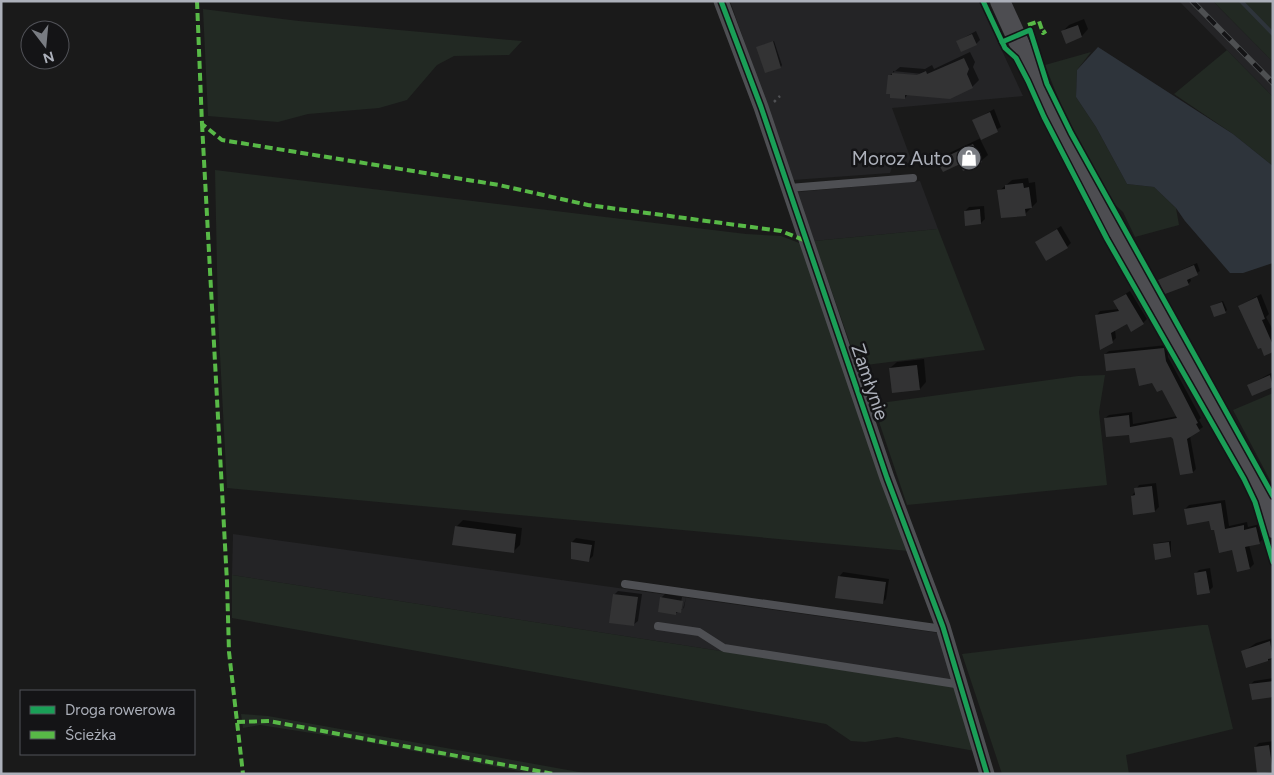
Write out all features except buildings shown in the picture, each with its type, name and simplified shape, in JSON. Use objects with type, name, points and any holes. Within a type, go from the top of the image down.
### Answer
[{"type":"main road","points":[[1000,1],[1051,113],[1132,262],[1248,466],[1272,521]]},
{"type":"street","name":"Zamłynie","points":[[721,1],[789,188],[887,478],[943,627],[962,685],[987,774]]},
{"type":"lane","points":[[789,188],[913,178]]},
{"type":"lane","points":[[626,584],[936,628],[943,627]]},
{"type":"lane","points":[[658,626],[699,632],[724,648],[962,685]]},
{"type":"shaded area","points":[[730,1],[979,1],[1023,96],[892,108],[912,162],[892,167],[890,173],[793,180]]},
{"type":"shaded area","points":[[1179,1],[1213,1],[1273,62],[1273,97]]},
{"type":"shaded area","points":[[1213,1],[1273,1],[1273,62]]},
{"type":"shaded area","points":[[203,9],[299,21],[522,41],[509,55],[454,56],[437,65],[407,100],[379,108],[308,114],[278,122],[208,116]]},
{"type":"shaded area","points":[[1098,47],[1233,134],[1273,166],[1273,263],[1243,273],[1230,273],[1176,208],[1154,187],[1127,184],[1096,127],[1076,97],[1077,70]]},
{"type":"shaded area","points":[[1227,50],[1273,97],[1273,166],[1233,134],[1174,94]]},
{"type":"shaded area","points":[[1091,52],[1077,70],[1076,97],[1096,127],[1127,184],[1154,187],[1176,208],[1179,225],[1135,237],[1123,212],[1112,202],[1063,110],[1045,65]]},
{"type":"shaded area","points":[[215,170],[746,234],[781,236],[802,244],[909,551],[227,488],[218,317]]},
{"type":"shaded area","points":[[920,181],[938,229],[814,241],[797,192]]},
{"type":"shaded area","points":[[938,229],[985,350],[858,366],[814,241]]},
{"type":"shaded area","points":[[1105,375],[1099,412],[1107,485],[907,505],[873,404],[1078,376]]},
{"type":"shaded area","points":[[1273,393],[1273,486],[1233,410]]},
{"type":"shaded area","points":[[233,534],[939,633],[959,688],[232,575]]},
{"type":"shaded area","points":[[232,575],[959,688],[975,751],[897,737],[865,742],[851,741],[826,724],[232,618]]},
{"type":"shaded area","points":[[1208,625],[1233,729],[1126,755],[1129,774],[1002,774],[962,654]]},
{"type":"shaded area","points":[[241,714],[268,716],[590,774],[534,774],[356,740],[260,725],[243,728]]},
{"type":"waterway","points":[[1241,1],[1273,34]]},
{"type":"railway","points":[[1192,1],[1273,83]]},
{"type":"marked path","points":[[197,1],[202,124],[222,140],[499,185],[588,205],[781,231],[806,241]]},
{"type":"marked path","points":[[1028,25],[1039,21],[1043,33],[1046,31]]},
{"type":"marked path","points":[[202,124],[227,582],[229,652],[243,774]]},
{"type":"marked path","points":[[237,722],[269,721],[554,774]]},
{"type":"cycle path","points":[[721,1],[761,107],[887,478],[943,627],[987,774]]},
{"type":"cycle path","points":[[983,1],[1005,48],[1016,58],[1028,81],[1044,117],[1107,239],[1244,479],[1255,502],[1273,562]]},
{"type":"cycle path","points":[[1002,42],[1030,30],[1047,84],[1071,133],[1273,496]]},
{"type":"place","name":"Moroz Auto","points":[[969,158]]}]
